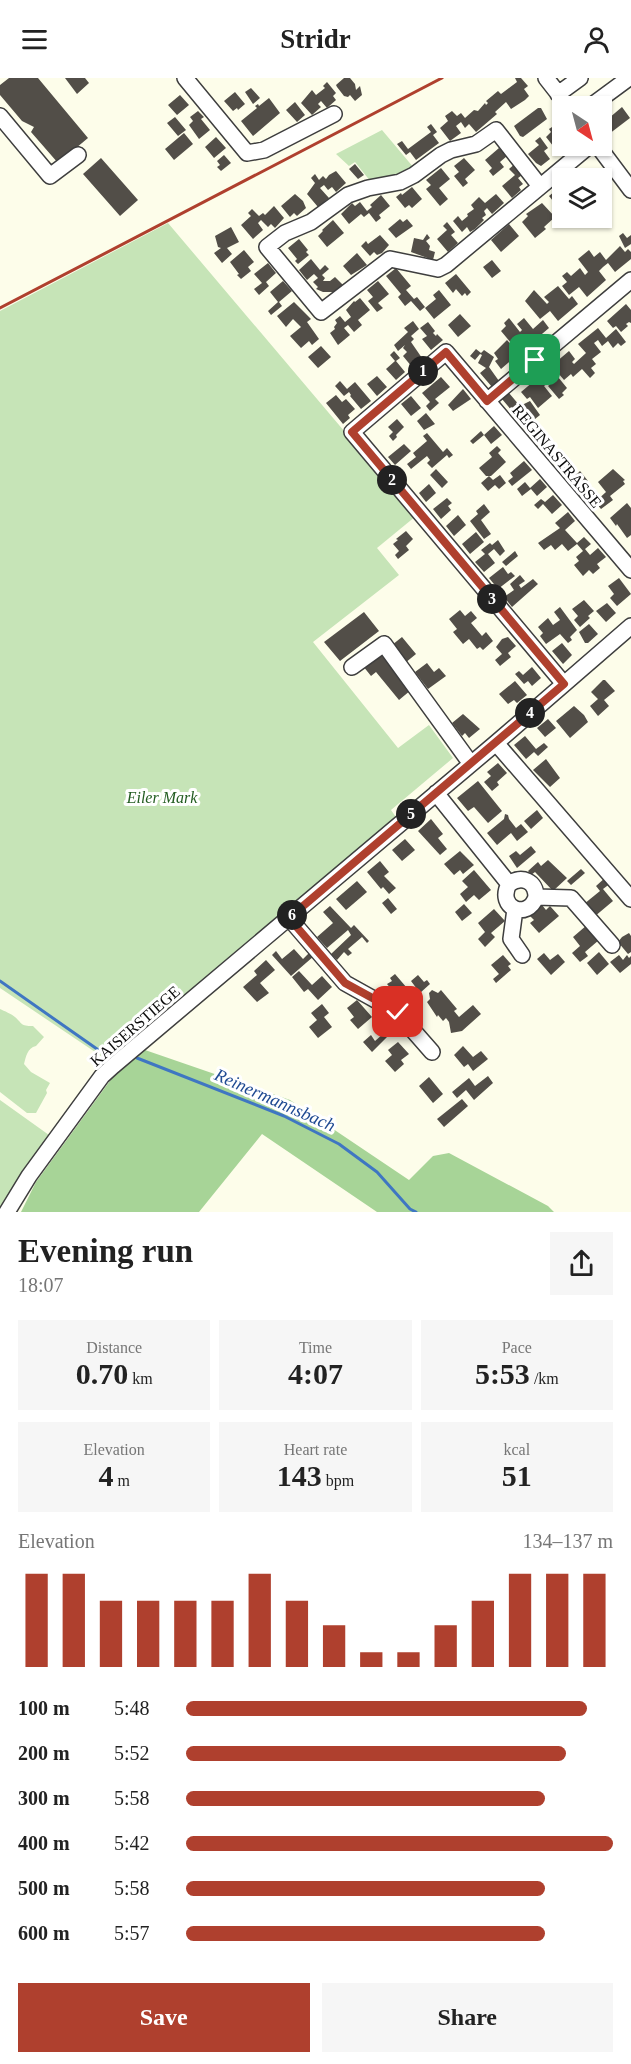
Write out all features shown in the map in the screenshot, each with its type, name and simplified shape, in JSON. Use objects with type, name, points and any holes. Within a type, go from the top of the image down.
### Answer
[{"type":"street","points":[[546,78],[558,94],[580,78]]},
{"type":"street","points":[[605,96],[629,78]]},
{"type":"street","points":[[188,79],[247,153],[264,150],[334,114]]},
{"type":"street","points":[[0,116],[50,176],[78,155]]},
{"type":"street","points":[[539,185],[496,130],[476,144],[441,155],[414,175],[400,182],[368,188],[348,195],[311,222],[285,233],[267,247],[321,312],[390,259],[438,269],[446,265],[576,156]]},
{"type":"street","points":[[606,156],[631,190]]},
{"type":"street","points":[[487,401],[631,280]]},
{"type":"street","name":"REGINASTRASSE","points":[[564,684],[352,432],[446,352],[631,570]]},
{"type":"street","name":"KAISERSTIEGE","points":[[8,1212],[29,1176],[102,1076],[631,626]]},
{"type":"street","points":[[352,667],[384,644],[471,764]]},
{"type":"street","points":[[496,743],[631,899]]},
{"type":"street","points":[[436,793],[509,884]]},
{"type":"street","points":[[522,879],[529,881],[536,891],[536,897],[530,907],[523,910],[515,909],[506,899],[506,891],[509,884],[522,879]]},
{"type":"street","points":[[536,897],[571,898],[612,945]]},
{"type":"street","points":[[515,909],[511,939],[522,955]]},
{"type":"street","points":[[289,918],[345,983],[398,1012],[432,1052]]},
{"type":"green space","points":[[382,130],[414,168],[408,173],[371,182],[355,162],[349,166],[336,154]]},
{"type":"green space","name":"Eiler Mark","points":[[168,223],[416,516],[377,548],[399,575],[313,642],[398,748],[429,725],[453,758],[391,810],[398,820],[115,1057],[112,1055],[107,1060],[0,988],[0,311]]},
{"type":"green space","points":[[0,1009],[14,1016],[24,1025],[33,1026],[44,1037],[29,1051],[24,1064],[31,1072],[50,1083],[36,1113],[27,1113],[0,1092]]},
{"type":"green space","points":[[145,1050],[290,1100],[409,1180],[433,1156],[449,1153],[548,1206],[554,1212],[377,1212],[262,1134],[199,1212],[21,1212],[36,1182],[112,1078]]},
{"type":"green space","points":[[0,1100],[49,1135],[23,1170],[0,1209]]},
{"type":"building","points":[[9,78],[38,78],[88,138],[58,163],[31,132],[34,127],[22,121],[0,95],[0,85]]},
{"type":"building","points":[[65,78],[85,78],[89,83],[77,94]]},
{"type":"building","points":[[344,78],[350,78],[356,90],[360,86],[362,95],[355,101],[350,95],[344,96],[336,85]]},
{"type":"building","points":[[515,78],[521,78],[528,86],[524,89],[529,96],[525,100],[511,109],[506,102],[495,112],[497,114],[476,132],[469,124],[465,128],[461,122],[456,126],[461,133],[450,141],[440,128],[448,121],[445,116],[452,111],[457,116],[461,113],[465,118],[474,110],[478,111],[498,91],[501,94],[517,82]]},
{"type":"building","points":[[327,82],[336,93],[333,96],[336,100],[327,108],[321,101],[318,104],[321,107],[312,115],[301,103],[312,90],[316,95],[325,88],[323,86]]},
{"type":"building","points":[[251,88],[260,98],[253,104],[245,92]]},
{"type":"building","points":[[235,92],[245,104],[233,111],[224,101]]},
{"type":"building","points":[[180,95],[189,105],[177,115],[168,105]]},
{"type":"building","points":[[269,98],[280,113],[253,136],[241,121],[257,108],[255,106],[258,104],[259,106]]},
{"type":"building","points":[[295,102],[305,115],[297,122],[286,110]]},
{"type":"building","points":[[622,107],[630,118],[612,132],[612,116]]},
{"type":"building","points":[[541,108],[547,119],[523,137],[520,136],[514,126]]},
{"type":"building","points":[[198,111],[204,117],[201,119],[210,130],[199,139],[189,125],[193,121],[190,117]]},
{"type":"building","points":[[175,117],[186,130],[178,136],[167,123]]},
{"type":"building","points":[[431,124],[437,132],[433,135],[439,143],[416,160],[410,152],[406,155],[397,144],[402,141],[408,149],[431,132],[427,127]]},
{"type":"building","points":[[552,127],[552,145],[546,137],[551,132],[549,129]]},
{"type":"building","points":[[184,133],[193,144],[174,160],[165,149]]},
{"type":"building","points":[[216,137],[226,148],[214,158],[205,147]]},
{"type":"building","points":[[540,137],[548,148],[544,151],[550,159],[541,166],[528,154],[539,145],[535,141]]},
{"type":"building","points":[[499,148],[507,156],[500,162],[504,167],[493,176],[489,171],[492,168],[485,160]]},
{"type":"building","points":[[224,155],[231,163],[221,171],[217,167],[220,165],[217,161]]},
{"type":"building","points":[[101,158],[138,200],[120,216],[83,174]]},
{"type":"building","points":[[464,158],[475,170],[465,179],[468,183],[463,187],[454,176],[459,172],[454,166]]},
{"type":"building","points":[[517,162],[525,173],[518,178],[523,184],[519,187],[521,190],[512,198],[502,186],[515,175],[509,169]]},
{"type":"building","points":[[355,164],[364,175],[358,179],[349,169]]},
{"type":"building","points":[[441,168],[450,179],[439,188],[448,199],[440,206],[426,189],[431,185],[426,180]]},
{"type":"building","points":[[336,171],[346,183],[336,192],[332,187],[328,190],[324,185],[320,188],[329,198],[318,207],[307,194],[315,183],[311,178],[315,174],[319,180],[323,176],[326,179]]},
{"type":"building","points":[[412,187],[422,199],[412,208],[409,205],[405,208],[396,197]]},
{"type":"building","points":[[295,194],[303,201],[306,208],[297,216],[294,213],[290,217],[281,206]]},
{"type":"building","points":[[496,194],[504,203],[492,214],[487,208],[484,211],[486,215],[482,218],[484,220],[475,229],[470,232],[467,227],[462,232],[453,221],[458,216],[462,221],[468,216],[467,214],[474,209],[471,205],[479,197],[485,203]]},
{"type":"building","points":[[381,195],[390,206],[379,215],[381,218],[376,222],[369,213],[364,217],[361,214],[349,224],[341,214],[352,203],[355,206],[360,202],[367,211]]},
{"type":"building","points":[[542,203],[552,214],[552,220],[544,227],[546,229],[535,238],[522,222],[528,216],[526,214]]},
{"type":"building","points":[[274,206],[284,218],[275,228],[271,224],[268,227],[261,220],[258,223],[263,230],[253,239],[241,225],[251,216],[248,213],[252,209],[259,216],[263,213],[265,215]]},
{"type":"building","points":[[400,219],[403,222],[407,219],[413,226],[396,238],[388,229]]},
{"type":"building","points":[[333,220],[344,233],[327,247],[318,236]]},
{"type":"building","points":[[447,222],[455,232],[451,235],[458,243],[448,252],[437,239],[447,230],[443,226]]},
{"type":"building","points":[[509,224],[519,236],[501,252],[491,240]]},
{"type":"building","points":[[231,227],[239,242],[227,248],[232,254],[222,263],[214,253],[221,248],[218,247],[215,236]]},
{"type":"building","points":[[623,233],[627,238],[631,235],[631,244],[625,248],[619,236]]},
{"type":"building","points":[[427,234],[430,238],[426,241],[430,246],[429,250],[435,252],[433,260],[411,252],[414,238],[423,240]]},
{"type":"building","points":[[380,235],[389,245],[382,253],[377,255],[374,252],[370,256],[361,246],[366,241],[368,244]]},
{"type":"building","points":[[299,239],[308,250],[306,252],[309,255],[298,264],[295,261],[297,259],[288,248]]},
{"type":"building","points":[[620,246],[625,252],[628,249],[631,252],[631,259],[615,272],[608,263],[603,267],[599,271],[606,280],[587,297],[579,287],[569,295],[562,286],[567,282],[562,276],[567,272],[571,276],[580,268],[585,275],[588,272],[578,259],[589,250],[594,257],[600,252],[606,260]]},
{"type":"building","points":[[244,250],[254,262],[248,267],[251,271],[241,279],[230,262]]},
{"type":"building","points":[[357,253],[367,265],[351,275],[343,266]]},
{"type":"building","points":[[311,259],[320,270],[325,265],[329,269],[322,275],[325,278],[323,281],[330,281],[335,277],[343,285],[335,292],[323,292],[316,289],[318,287],[313,282],[318,278],[314,274],[307,280],[299,270]]},
{"type":"building","points":[[492,260],[501,271],[492,278],[483,267]]},
{"type":"building","points":[[268,263],[276,273],[266,282],[269,286],[259,295],[254,289],[262,283],[254,274]]},
{"type":"building","points":[[396,268],[411,286],[406,290],[414,299],[417,297],[425,307],[420,311],[411,301],[405,306],[398,297],[401,294],[386,276]]},
{"type":"building","points":[[456,274],[471,292],[467,296],[465,293],[462,296],[456,289],[453,293],[445,283]]},
{"type":"building","points":[[283,281],[292,291],[279,302],[282,306],[271,315],[268,311],[278,302],[270,292]]},
{"type":"building","points":[[378,281],[389,294],[378,303],[383,308],[377,312],[368,301],[373,297],[367,290]]},
{"type":"building","points":[[558,286],[569,299],[572,296],[578,304],[558,321],[550,311],[540,319],[525,301],[534,290],[547,304],[549,302],[544,297]]},
{"type":"building","points":[[439,290],[451,305],[434,319],[425,308],[436,299],[433,295]]},
{"type":"building","points":[[360,298],[370,310],[358,320],[362,325],[354,332],[348,325],[344,328],[350,335],[338,345],[330,333],[335,329],[337,323],[335,320],[340,316],[345,322],[351,317],[346,310]]},
{"type":"building","points":[[294,302],[311,319],[307,322],[319,339],[312,345],[309,341],[301,348],[290,336],[301,327],[293,319],[286,327],[277,316]]},
{"type":"building","points":[[626,304],[631,310],[631,323],[626,324],[628,326],[621,332],[607,321]]},
{"type":"building","points":[[460,314],[471,326],[458,337],[448,325]]},
{"type":"building","points":[[509,318],[520,332],[522,330],[517,324],[524,318],[533,329],[543,320],[549,328],[529,345],[521,335],[512,344],[501,331]]},
{"type":"building","points":[[413,321],[419,329],[411,336],[414,339],[411,342],[422,358],[412,367],[403,356],[407,352],[403,348],[405,345],[398,351],[394,345],[408,332],[404,328]]},
{"type":"building","points":[[428,322],[435,331],[433,333],[443,340],[431,350],[422,339],[427,336],[420,328]]},
{"type":"building","points":[[598,328],[606,338],[616,329],[626,342],[621,346],[618,343],[613,348],[608,341],[602,346],[598,340],[594,343],[601,352],[592,359],[596,364],[591,368],[595,373],[590,378],[582,369],[573,377],[571,374],[564,380],[558,373],[556,376],[549,368],[569,351],[575,359],[572,362],[574,364],[586,353],[578,344]]},
{"type":"building","points":[[507,340],[512,346],[515,344],[521,352],[501,369],[495,361],[498,359],[494,353]]},
{"type":"building","points":[[321,346],[331,357],[318,368],[308,357]]},
{"type":"building","points":[[476,349],[481,353],[484,350],[494,357],[489,367],[499,381],[492,387],[480,373],[486,368],[478,363],[482,355],[480,354],[475,360],[470,356]]},
{"type":"building","points":[[394,351],[400,358],[396,361],[405,372],[396,380],[386,369],[395,361],[390,355]]},
{"type":"building","points":[[377,376],[387,387],[377,396],[367,384]]},
{"type":"building","points":[[540,376],[547,384],[544,386],[552,396],[538,408],[530,397],[527,399],[521,392]]},
{"type":"building","points":[[441,377],[450,387],[435,399],[439,403],[430,411],[426,406],[430,402],[422,393]]},
{"type":"building","points":[[558,377],[567,388],[559,399],[548,386]]},
{"type":"building","points":[[340,381],[347,389],[355,382],[371,401],[361,409],[349,392],[344,396],[335,386]]},
{"type":"building","points":[[463,389],[471,399],[453,411],[448,405]]},
{"type":"building","points":[[509,393],[520,406],[530,401],[540,415],[535,419],[532,415],[526,420],[521,413],[517,417],[502,399]]},
{"type":"building","points":[[336,395],[342,402],[346,399],[355,409],[343,424],[326,403]]},
{"type":"building","points":[[411,396],[421,408],[411,416],[401,404]]},
{"type":"building","points":[[426,413],[435,424],[424,430],[417,421]]},
{"type":"building","points":[[397,419],[404,427],[393,441],[389,436],[393,432],[388,427]]},
{"type":"building","points":[[494,426],[502,435],[491,444],[484,435]]},
{"type":"building","points":[[481,431],[484,435],[473,444],[470,441]]},
{"type":"building","points":[[427,433],[443,452],[447,448],[453,455],[449,458],[447,455],[432,468],[427,463],[430,460],[427,456],[411,469],[407,464],[416,457],[413,453],[427,441],[423,436]]},
{"type":"building","points":[[404,444],[411,451],[395,465],[388,457]]},
{"type":"building","points":[[497,446],[501,450],[498,453],[506,462],[491,476],[486,476],[479,468],[492,457],[489,453]]},
{"type":"building","points":[[561,455],[577,474],[580,471],[588,481],[581,487],[572,477],[569,480],[553,461]]},
{"type":"building","points":[[524,461],[532,470],[512,486],[508,481],[513,477],[510,473]]},
{"type":"building","points":[[436,469],[448,482],[442,488],[430,475]]},
{"type":"building","points":[[613,469],[625,480],[623,481],[625,484],[610,496],[613,500],[601,509],[595,502],[606,492],[598,482]]},
{"type":"building","points":[[500,475],[506,483],[499,489],[495,485],[488,491],[481,483],[489,476],[493,480]]},
{"type":"building","points":[[540,479],[547,487],[537,496],[531,489],[522,496],[517,489],[525,482],[530,488]]},
{"type":"building","points":[[429,484],[436,493],[426,502],[419,493]]},
{"type":"building","points":[[553,495],[562,505],[552,514],[543,504],[538,509],[534,505],[541,499],[545,502]]},
{"type":"building","points":[[447,498],[452,503],[448,506],[451,510],[441,519],[433,509]]},
{"type":"building","points":[[627,503],[631,508],[631,535],[627,538],[610,518]]},
{"type":"building","points":[[484,504],[490,512],[481,520],[491,534],[484,539],[470,521]]},
{"type":"building","points":[[568,512],[575,521],[565,530],[577,543],[584,537],[591,544],[585,549],[590,555],[598,548],[606,557],[597,564],[600,568],[593,574],[589,570],[583,576],[574,565],[579,561],[576,557],[583,551],[577,544],[568,551],[562,544],[555,550],[551,545],[544,550],[538,543],[560,528],[555,523]]},
{"type":"building","points":[[458,515],[466,525],[454,536],[446,526]]},
{"type":"building","points":[[406,531],[413,539],[406,546],[409,550],[398,559],[395,555],[399,551],[393,544]]},
{"type":"building","points":[[476,532],[484,542],[470,554],[462,544]]},
{"type":"building","points":[[498,540],[505,551],[500,556],[494,549],[488,554],[495,563],[484,572],[475,562],[485,554],[481,550]]},
{"type":"building","points":[[515,551],[518,556],[506,566],[502,562]]},
{"type":"building","points":[[503,567],[508,574],[511,572],[515,576],[498,589],[489,578]]},
{"type":"building","points":[[520,575],[525,581],[519,585],[521,588],[533,579],[538,584],[512,607],[504,597],[514,590],[510,584]]},
{"type":"building","points":[[619,578],[631,594],[617,606],[610,598],[614,594],[608,586]]},
{"type":"building","points":[[584,600],[594,611],[580,627],[574,620],[578,616],[572,609]]},
{"type":"building","points":[[607,603],[616,613],[606,622],[596,611]]},
{"type":"building","points":[[560,607],[577,630],[568,643],[560,634],[546,644],[540,636],[543,633],[538,627],[548,618],[553,625],[560,620],[554,612]]},
{"type":"building","points":[[460,610],[465,616],[471,611],[477,618],[471,623],[482,636],[486,632],[493,641],[483,650],[480,647],[477,649],[469,639],[463,644],[453,632],[457,629],[449,619]]},
{"type":"building","points":[[364,612],[379,631],[340,661],[324,642]]},
{"type":"building","points":[[589,624],[598,634],[585,643],[579,632]]},
{"type":"building","points":[[402,637],[416,654],[405,663],[392,645]]},
{"type":"building","points":[[508,637],[516,646],[508,653],[511,657],[500,666],[495,660],[502,654],[496,647],[502,639]]},
{"type":"building","points":[[562,643],[572,655],[563,664],[552,651]]},
{"type":"building","points":[[379,652],[411,690],[399,700],[376,672],[371,676],[363,666]]},
{"type":"building","points":[[427,663],[434,672],[439,668],[446,676],[428,689],[415,672]]},
{"type":"building","points":[[532,667],[541,678],[532,686],[528,681],[524,684],[515,674],[519,671],[523,675]]},
{"type":"building","points":[[603,680],[615,691],[604,700],[609,706],[598,716],[590,706],[598,699],[591,692]]},
{"type":"building","points":[[515,681],[527,695],[517,703],[514,700],[508,704],[499,694]]},
{"type":"building","points":[[574,706],[588,722],[570,738],[556,721]]},
{"type":"building","points":[[463,714],[480,729],[469,738],[465,733],[462,736],[452,723]]},
{"type":"building","points":[[548,719],[556,728],[545,737],[537,728]]},
{"type":"building","points":[[525,736],[536,749],[544,743],[548,747],[538,756],[534,752],[526,759],[514,745]]},
{"type":"building","points":[[546,759],[560,778],[550,787],[533,770]]},
{"type":"building","points":[[498,763],[507,773],[497,782],[499,785],[492,791],[484,782],[491,776],[487,772]]},
{"type":"building","points":[[478,781],[502,811],[488,823],[474,807],[468,811],[457,798]]},
{"type":"building","points":[[537,810],[543,818],[531,829],[524,821]]},
{"type":"building","points":[[505,814],[516,828],[521,824],[528,832],[517,841],[511,833],[497,845],[487,833],[504,819]]},
{"type":"building","points":[[431,819],[443,834],[438,838],[447,849],[440,855],[418,831]]},
{"type":"building","points":[[405,839],[415,850],[402,861],[392,850]]},
{"type":"building","points":[[531,846],[536,852],[517,868],[509,856],[516,851],[520,855]]},
{"type":"building","points":[[460,851],[474,865],[463,874],[460,870],[454,875],[444,864]]},
{"type":"building","points":[[548,860],[567,878],[553,891],[535,872],[531,875],[528,871],[538,862],[541,866]]},
{"type":"building","points":[[380,861],[389,872],[384,876],[396,888],[389,894],[383,887],[381,889],[367,872]]},
{"type":"building","points":[[581,869],[585,873],[571,885],[567,881]]},
{"type":"building","points":[[474,870],[491,890],[479,900],[474,895],[466,902],[460,894],[468,887],[462,881]]},
{"type":"building","points":[[606,877],[611,883],[603,889],[613,901],[594,917],[584,904],[600,891],[596,886]]},
{"type":"building","points":[[357,881],[367,892],[346,910],[336,899]]},
{"type":"building","points":[[388,898],[397,909],[391,914],[382,903]]},
{"type":"building","points":[[464,904],[472,913],[462,921],[455,912]]},
{"type":"building","points":[[542,905],[546,910],[550,906],[559,916],[539,933],[530,923],[534,920],[530,916]]},
{"type":"building","points":[[330,906],[351,928],[354,925],[369,941],[367,943],[362,937],[348,949],[352,953],[348,956],[344,952],[337,960],[331,954],[351,935],[348,930],[327,948],[317,937],[333,923],[323,912]]},
{"type":"building","points":[[494,909],[505,921],[491,933],[495,937],[485,947],[478,939],[485,932],[478,923]]},
{"type":"building","points":[[587,925],[599,940],[585,952],[588,956],[580,962],[572,953],[580,946],[573,937]]},
{"type":"building","points":[[629,933],[631,952],[628,954],[618,942]]},
{"type":"building","points":[[294,949],[303,959],[310,952],[314,956],[291,976],[272,955],[276,951],[282,959]]},
{"type":"building","points":[[599,952],[609,964],[597,975],[587,963]]},
{"type":"building","points":[[544,953],[550,960],[558,954],[565,962],[551,975],[537,959]]},
{"type":"building","points":[[503,955],[511,964],[508,966],[511,970],[496,983],[493,979],[499,974],[491,965]]},
{"type":"building","points":[[619,955],[623,960],[627,955],[629,958],[631,956],[631,964],[620,973],[610,962]]},
{"type":"building","points":[[266,960],[275,970],[260,983],[269,993],[257,1002],[243,987],[257,975],[254,971]]},
{"type":"building","points":[[299,971],[312,985],[322,976],[332,987],[318,1000],[308,989],[304,992],[292,977]]},
{"type":"building","points":[[395,974],[407,988],[397,996],[387,984],[392,981],[390,978]]},
{"type":"building","points":[[418,975],[424,982],[427,980],[430,984],[420,993],[411,981]]},
{"type":"building","points":[[432,990],[438,993],[441,990],[457,1009],[454,1011],[459,1017],[473,1005],[481,1014],[462,1031],[451,1033],[446,1018],[443,1021],[438,1015],[437,1017],[427,1002]]},
{"type":"building","points":[[357,1000],[372,1017],[358,1029],[350,1020],[354,1017],[347,1008]]},
{"type":"building","points":[[322,1004],[329,1013],[324,1017],[332,1027],[318,1038],[309,1027],[317,1020],[311,1013]]},
{"type":"building","points":[[383,1034],[387,1037],[372,1052],[363,1042],[371,1035],[375,1041]]},
{"type":"building","points":[[398,1042],[409,1054],[401,1060],[404,1064],[395,1072],[385,1061],[392,1055],[388,1050]]},
{"type":"building","points":[[463,1046],[473,1057],[481,1051],[488,1059],[473,1071],[468,1064],[464,1067],[454,1055]]},
{"type":"building","points":[[488,1076],[493,1083],[474,1100],[466,1090],[457,1098],[452,1092],[469,1078],[475,1086]]},
{"type":"building","points":[[429,1077],[443,1094],[433,1103],[419,1086]]},
{"type":"building","points":[[462,1099],[468,1106],[444,1127],[437,1119]]},
{"type":"waterway","name":"Reinermannsbach","points":[[0,981],[97,1049],[115,1053]]},
{"type":"waterway","name":"Reinermannsbach","points":[[137,1058],[284,1116],[339,1144],[377,1172],[410,1209],[416,1212]]},
{"type":"railway","points":[[0,308],[442,78]]},
{"type":"route","points":[[398,1012],[345,983],[289,918],[564,684],[352,432],[446,352],[487,401],[535,360]]}]
